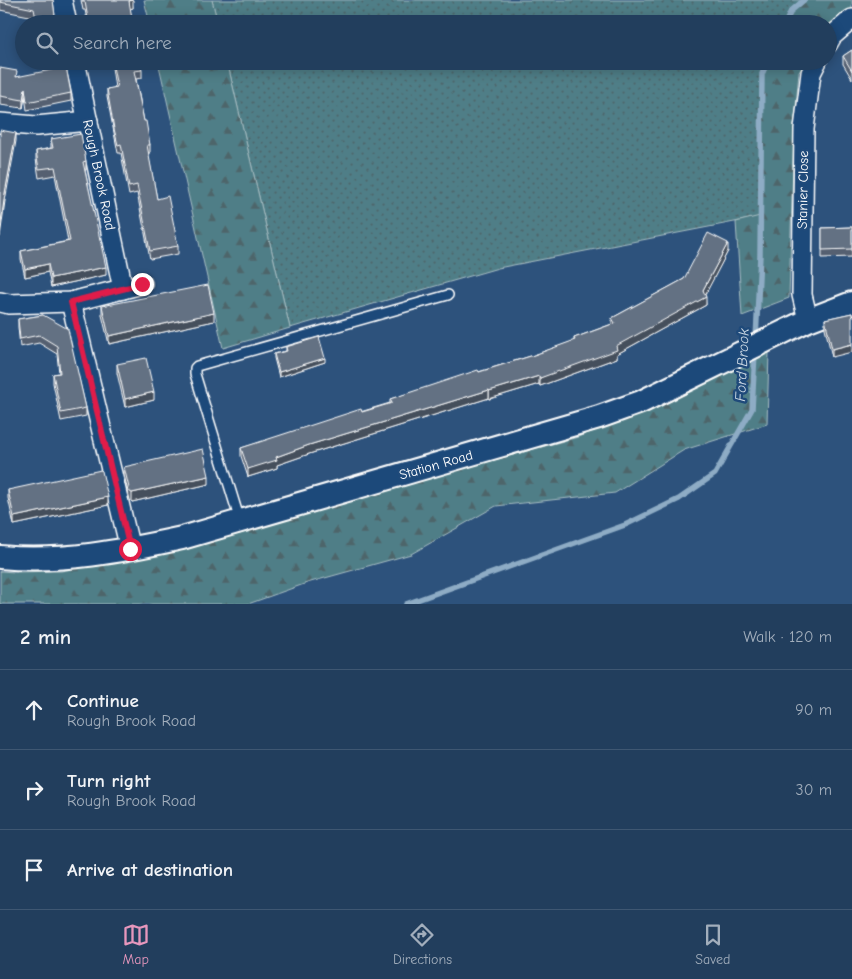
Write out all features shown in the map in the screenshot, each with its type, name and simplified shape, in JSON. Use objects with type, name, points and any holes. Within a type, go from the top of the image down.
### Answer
[{"type":"street","points":[[62,0],[65,15]]},
{"type":"street","points":[[837,32],[852,19]]},
{"type":"street","name":"Rough Brook Road","points":[[77,70],[123,289]]},
{"type":"street","name":"Stanier Close","points":[[808,320],[802,295],[804,129],[812,70]]},
{"type":"street","points":[[0,123],[36,126],[88,121]]},
{"type":"street","points":[[5,303],[71,302],[142,284]]},
{"type":"street","points":[[71,302],[130,549]]},
{"type":"street","name":"Station Road","points":[[0,557],[45,559],[87,556],[182,538],[599,417],[641,402],[779,333],[852,303]]},
{"type":"lane","points":[[240,521],[195,374],[195,368],[448,295]]},
{"type":"green space","points":[[144,0],[212,0],[216,15],[148,15]]},
{"type":"green space","points":[[212,0],[804,0],[791,11],[789,15],[216,15]]},
{"type":"green space","points":[[804,0],[852,0],[852,11],[837,24],[837,15],[789,15],[791,11]]},
{"type":"green space","points":[[160,70],[229,70],[290,328],[223,348]]},
{"type":"green space","points":[[229,70],[764,70],[762,74],[760,217],[498,268],[290,328]]},
{"type":"green space","points":[[764,70],[800,70],[794,129],[789,298],[742,316],[736,222],[760,216],[762,74]]},
{"type":"green space","points":[[769,352],[767,424],[684,450],[615,493],[496,506],[411,554],[307,583],[248,604],[0,604],[0,571],[61,571],[163,553],[239,534],[392,488],[578,437],[656,408]]},
{"type":"building","points":[[0,0],[53,0],[55,15],[35,15],[34,9],[0,2]]},
{"type":"building","points":[[83,0],[132,0],[129,1],[131,15],[87,15],[85,2]]},
{"type":"building","points":[[852,50],[852,71],[843,56]]},
{"type":"building","points":[[0,68],[17,71],[16,77],[51,70],[67,70],[71,93],[27,102],[25,88],[23,100],[0,96]]},
{"type":"building","points":[[114,70],[142,70],[134,71],[144,121],[146,121],[150,145],[147,145],[157,199],[168,196],[178,246],[150,251],[137,185],[129,187],[121,144],[118,145],[114,129],[107,89],[117,87]]},
{"type":"building","points":[[0,130],[16,133],[0,229]]},
{"type":"building","points":[[81,134],[86,161],[83,162],[106,267],[51,278],[48,264],[25,269],[21,251],[70,241],[55,167],[39,169],[36,151],[53,148],[51,139]]},
{"type":"building","points":[[852,227],[852,249],[822,250],[822,228]]},
{"type":"building","points":[[708,233],[728,243],[703,290],[706,297],[616,346],[617,350],[540,378],[539,376],[489,390],[309,445],[276,457],[277,460],[248,469],[241,448],[361,409],[362,412],[392,403],[390,399],[478,370],[479,372],[534,355],[615,323],[612,318],[684,279]]},
{"type":"building","points":[[208,285],[214,313],[109,336],[102,306]]},
{"type":"building","points":[[852,313],[852,344],[832,349],[825,319]]},
{"type":"building","points":[[43,315],[68,329],[86,408],[61,413],[53,374],[60,373],[57,346],[39,335],[20,339],[18,319]]},
{"type":"building","points":[[319,337],[325,358],[279,372],[274,354],[287,351],[286,347]]},
{"type":"building","points":[[146,358],[154,392],[125,399],[117,364]]},
{"type":"building","points":[[203,449],[209,476],[130,492],[124,467]]},
{"type":"building","points":[[101,470],[108,497],[14,517],[8,490]]},
{"type":"waterway","name":"Ford Brook","points":[[789,15],[791,11],[804,0]]},
{"type":"waterway","name":"Ford Brook","points":[[756,340],[760,255],[762,74],[764,70]]},
{"type":"waterway","name":"Ford Brook","points":[[406,604],[625,525],[679,499],[715,474],[752,409],[755,352]]},
{"type":"route","points":[[130,549],[71,302],[142,284]]}]
